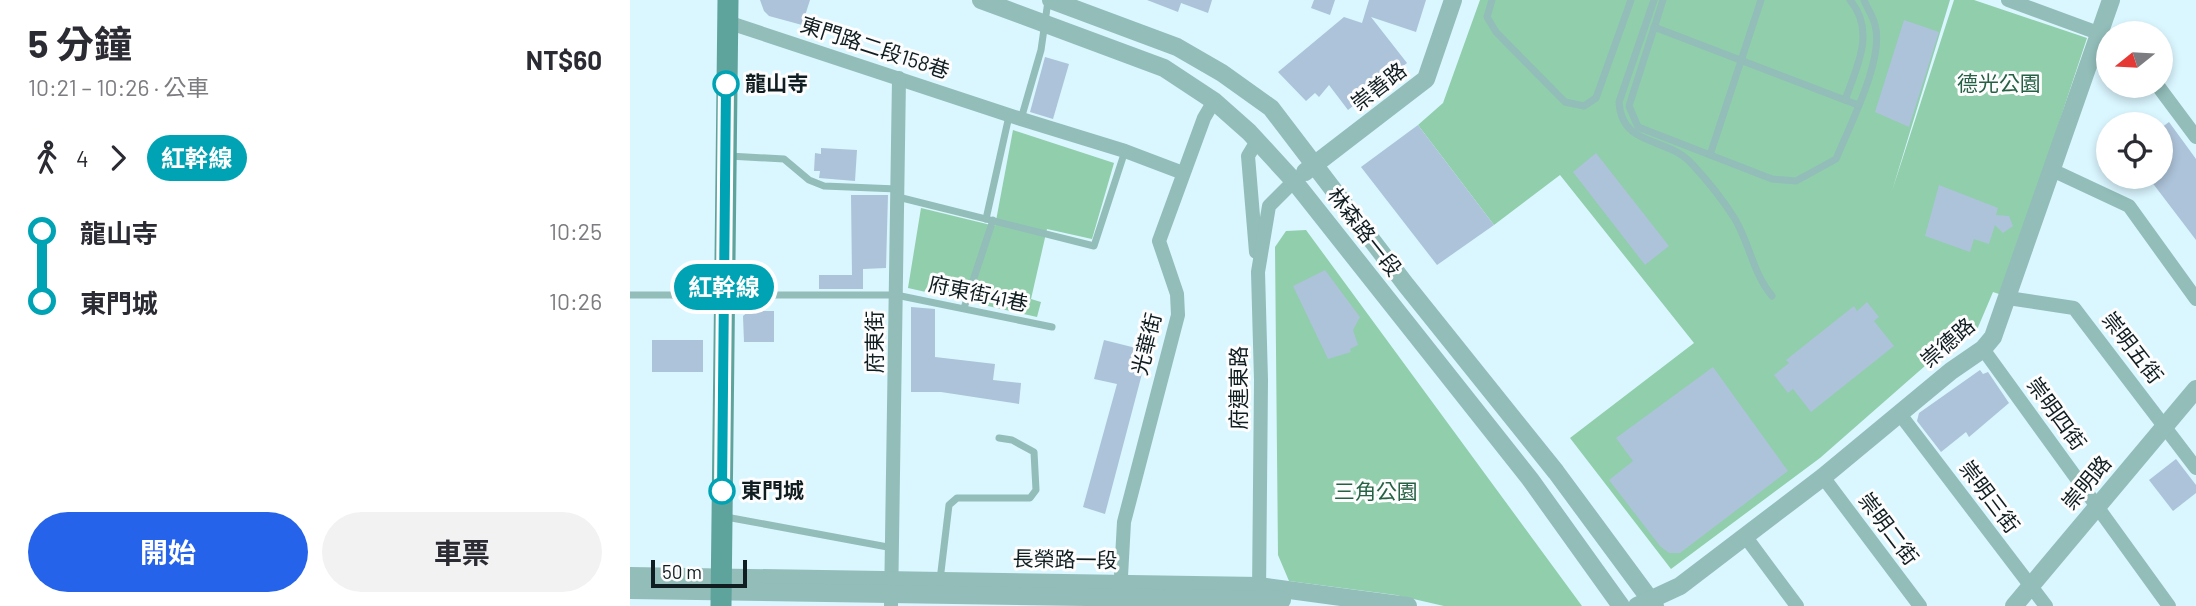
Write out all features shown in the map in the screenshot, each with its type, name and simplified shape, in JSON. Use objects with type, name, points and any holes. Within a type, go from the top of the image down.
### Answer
[{"type":"main road","points":[[721,591],[728,0]]},
{"type":"street","name":"林森路一段","points":[[981,0],[1164,68],[1214,101],[1257,141],[1294,181],[1530,479],[1619,606]]},
{"type":"street","name":"林森路一段","points":[[1049,0],[1177,47],[1222,72],[1271,108],[1313,166],[1556,472],[1648,604]]},
{"type":"street","name":"崇善路","points":[[1294,181],[1426,79],[1453,0]]},
{"type":"street","points":[[2008,0],[2096,31]]},
{"type":"street","name":"崇德路","points":[[2107,21],[2111,0]]},
{"type":"street","name":"東門路二段158巷","points":[[727,22],[1015,117],[1125,150],[1183,173]]},
{"type":"street","name":"崇德路","points":[[1648,604],[1680,586],[1823,477],[1983,349],[1993,337],[2096,55]]},
{"type":"street","name":"府東街","points":[[891,594],[894,548],[899,78]]},
{"type":"street","points":[[2167,98],[2196,137]]},
{"type":"street","name":"光華街","points":[[1120,596],[1124,522],[1178,316],[1177,294],[1159,242],[1204,118],[1214,101]]},
{"type":"street","points":[[1257,141],[1248,156],[1258,272]]},
{"type":"street","points":[[2052,170],[2129,206],[2196,299]]},
{"type":"street","name":"府連東路","points":[[1259,596],[1261,380],[1258,272],[1269,206],[1294,181]]},
{"type":"street","name":"崇明五街","points":[[2008,298],[2074,307],[2165,426],[2193,457]]},
{"type":"street","name":"崇明四街","points":[[1983,349],[2169,606]]},
{"type":"street","name":"崇明路","points":[[2014,606],[2196,389]]},
{"type":"street","name":"崇明三街","points":[[1899,414],[2046,606]]},
{"type":"street","name":"崇明二街","points":[[1823,477],[1920,606]]},
{"type":"street","points":[[1745,536],[1797,606]]},
{"type":"street","points":[[630,576],[721,591]]},
{"type":"street","name":"長榮路一段","points":[[891,594],[940,580],[1218,602],[1259,596],[1327,606]]},
{"type":"street","points":[[630,590],[721,591]]},
{"type":"street","name":"長榮路一段","points":[[721,591],[891,594],[1056,603],[1120,596],[1259,596],[1408,606]]},
{"type":"street","points":[[1619,606],[1648,604]]},
{"type":"lane","points":[[964,308],[1015,117],[1045,24],[1049,0]]},
{"type":"lane","points":[[1492,0],[1487,16],[1496,32],[1566,102],[1584,106],[1596,98],[1631,0]]},
{"type":"lane","points":[[1654,0],[1619,102],[1620,117],[1632,133],[1683,155],[1695,167],[1734,218],[1748,247],[1755,273],[1772,296]]},
{"type":"lane","points":[[1663,0],[1629,106],[1638,127],[1772,179],[1796,181],[1836,159],[1857,105],[1877,48],[1876,26],[1864,0]]},
{"type":"lane","points":[[1710,155],[1761,0]]},
{"type":"lane","points":[[1845,100],[1863,49],[1863,26],[1850,0]]},
{"type":"lane","points":[[1654,27],[1857,105]]},
{"type":"lane","points":[[725,155],[784,159],[809,180],[824,186],[898,193],[1094,246],[1125,150]]},
{"type":"lane","name":"府東街41巷","points":[[630,295],[896,295],[1052,327]]},
{"type":"lane","points":[[940,580],[949,505],[957,498],[1030,498],[1036,490],[1034,452],[1012,440],[999,438]]},
{"type":"lane","points":[[721,517],[894,548]]},
{"type":"green space","name":"德光公園","points":[[1480,0],[1950,0],[1892,191],[1954,0],[1974,0],[2087,38],[2002,295],[1993,292],[1976,332],[1942,351],[1820,458],[1671,569],[1570,438],[1694,343],[1560,175],[1494,225],[1418,125],[1443,103]]},
{"type":"green space","points":[[1013,130],[1114,163],[1092,239],[1047,229],[1031,299],[1041,302],[1037,317],[908,288],[921,208],[995,226]]},
{"type":"green space","name":"三角公園","points":[[1306,230],[1582,606],[1444,606],[1396,595],[1289,581],[1278,555],[1275,247],[1286,231]]},
{"type":"building","points":[[760,0],[810,0],[802,25],[769,16]]},
{"type":"building","points":[[1147,0],[1212,0],[1208,13],[1181,3],[1178,12]]},
{"type":"building","points":[[1314,0],[1335,0],[1330,15],[1311,8]]},
{"type":"building","points":[[1369,0],[1426,0],[1416,32],[1371,17],[1407,63],[1348,110],[1329,85],[1319,97],[1315,93],[1306,101],[1278,72],[1344,17],[1362,23]]},
{"type":"building","points":[[1904,20],[1939,32],[1909,127],[1875,112]]},
{"type":"building","points":[[1045,57],[1069,64],[1053,119],[1030,112]]},
{"type":"building","points":[[1418,125],[1494,225],[1437,265],[1361,167]]},
{"type":"building","points":[[2173,127],[2196,159],[2196,240],[2157,189],[2173,189]]},
{"type":"building","name":"龍山寺","points":[[821,148],[857,150],[855,181],[819,178],[820,171],[814,171],[815,153],[821,154]]},
{"type":"building","points":[[1596,153],[1669,246],[1645,265],[1573,172]]},
{"type":"building","points":[[1939,185],[1998,208],[1996,215],[2009,216],[2013,226],[2003,233],[1995,225],[1989,244],[1974,239],[1970,252],[1925,236]]},
{"type":"building","points":[[851,195],[888,195],[886,268],[863,269],[863,289],[819,289],[819,275],[852,275]]},
{"type":"building","points":[[1325,270],[1360,317],[1353,330],[1358,345],[1350,349],[1351,352],[1328,359],[1293,286]]},
{"type":"building","points":[[1867,302],[1879,317],[1874,321],[1894,346],[1811,412],[1793,389],[1788,393],[1774,375],[1789,363],[1786,360],[1854,306],[1857,311]]},
{"type":"building","points":[[911,307],[935,309],[935,357],[995,364],[993,380],[1021,383],[1019,404],[941,392],[911,392]]},
{"type":"building","points":[[749,311],[774,311],[774,342],[744,342],[743,316]]},
{"type":"building","points":[[652,340],[703,340],[703,372],[652,372]]},
{"type":"building","points":[[1104,340],[1148,351],[1105,514],[1083,507],[1117,384],[1094,379]]},
{"type":"building","points":[[1713,367],[1788,471],[1680,553],[1669,553],[1660,546],[1609,480],[1633,461],[1616,438]]},
{"type":"building","points":[[1980,370],[1983,374],[1988,372],[2009,403],[1969,437],[1966,432],[1941,452],[1917,421],[1919,413]]},
{"type":"building","points":[[2176,459],[2196,485],[2196,493],[2173,511],[2149,480]]},
{"type":"bus line","name":"紅幹線","points":[[722,491],[726,84]]},
{"type":"place","name":"龍山寺","points":[[726,84]]},
{"type":"place","name":"東門城","points":[[722,491]]}]
